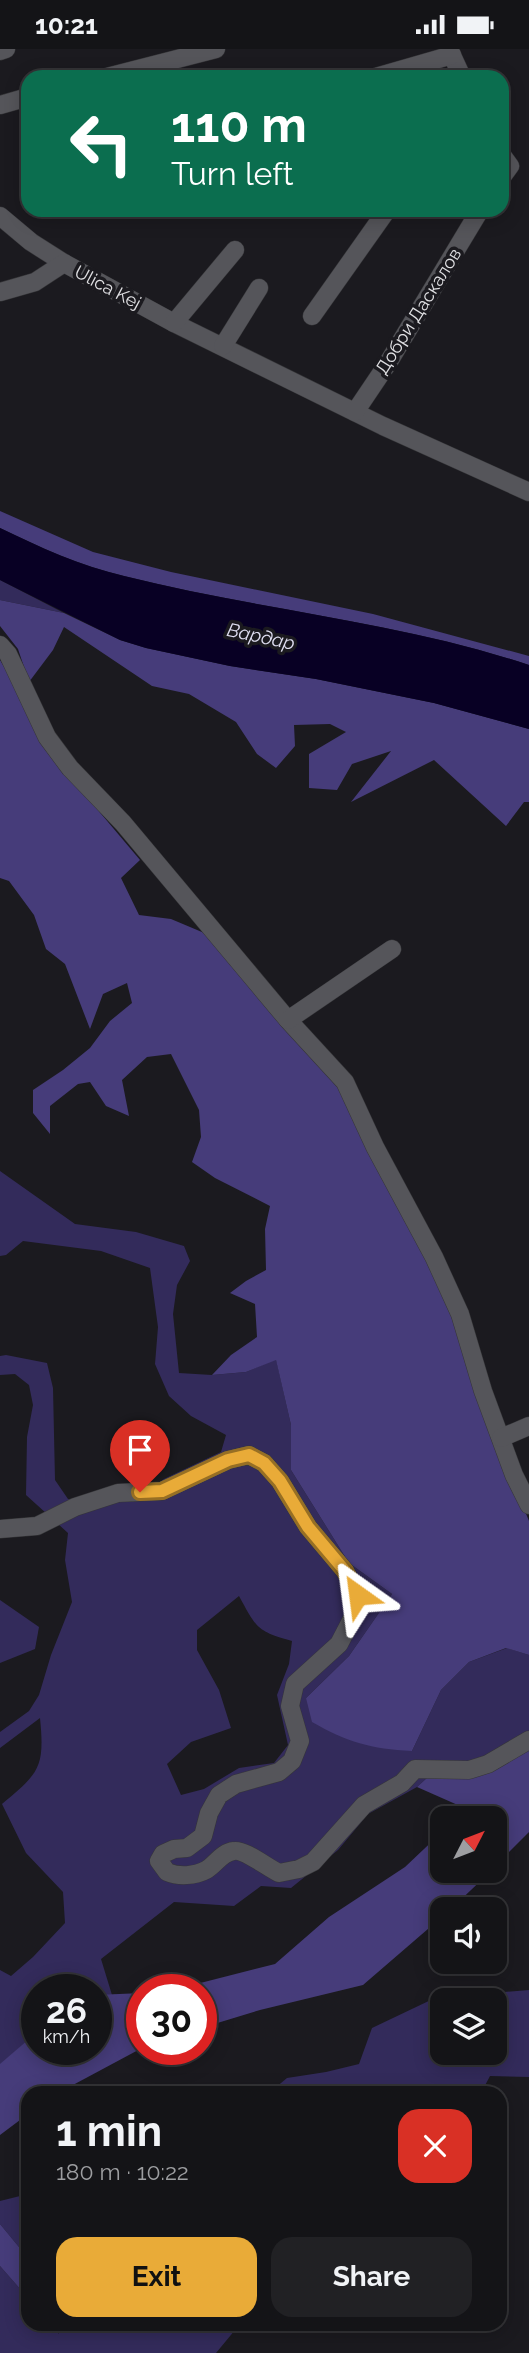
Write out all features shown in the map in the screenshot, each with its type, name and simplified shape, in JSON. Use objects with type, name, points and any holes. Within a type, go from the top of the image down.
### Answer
[{"type":"street","points":[[0,51],[6,49]]},
{"type":"street","points":[[134,70],[216,49]]},
{"type":"street","points":[[397,70],[451,52],[459,70]]},
{"type":"street","points":[[0,105],[21,99]]},
{"type":"street","name":"Ulica Kej","points":[[0,216],[31,242],[64,263],[174,323],[355,412],[529,492]]},
{"type":"street","points":[[312,316],[382,217]]},
{"type":"street","name":"Добри Даскалов","points":[[355,412],[388,363],[476,217]]},
{"type":"street","points":[[174,323],[235,250]]},
{"type":"street","points":[[0,292],[35,282],[64,263]]},
{"type":"street","points":[[223,347],[259,288]]},
{"type":"street","points":[[0,645],[8,654],[47,737],[70,768],[164,870],[288,1020],[345,1082],[460,1314],[483,1391],[514,1475],[529,1505]]},
{"type":"street","points":[[288,1020],[392,949]]},
{"type":"street","points":[[501,1438],[529,1426]]},
{"type":"street","points":[[0,1529],[37,1526],[75,1507],[118,1493],[162,1491],[228,1460],[249,1455],[264,1463],[280,1481],[308,1527],[345,1571],[358,1595],[354,1615],[339,1644],[295,1684],[290,1706],[300,1741],[292,1761],[279,1772],[236,1784],[219,1795],[209,1813],[203,1836],[187,1848],[174,1849],[163,1854],[159,1861],[167,1872],[175,1875],[205,1871],[234,1850],[245,1853],[279,1873],[299,1869],[313,1862],[363,1805],[402,1783],[415,1769],[469,1770],[488,1764],[529,1740]]},
{"type":"shaded area","points":[[0,511],[93,552],[171,572],[373,614],[529,656],[529,665],[429,637],[174,588],[108,572],[60,555],[0,528]]},
{"type":"shaded area","points":[[0,580],[64,613],[0,600]]},
{"type":"shaded area","points":[[0,600],[64,613],[120,640],[146,648],[434,703],[529,729],[529,802],[524,802],[506,826],[434,760],[351,802],[391,751],[352,764],[337,790],[309,788],[309,754],[346,732],[330,724],[294,725],[295,746],[276,768],[257,754],[236,722],[189,694],[152,686],[64,627],[53,650],[29,682],[18,649],[0,626]]},
{"type":"shaded area","points":[[0,660],[76,784],[140,860],[121,878],[139,915],[171,919],[209,935],[327,1068],[363,1130],[454,1312],[474,1385],[529,1521],[529,1655],[506,1648],[469,1662],[441,1690],[412,1751],[360,1743],[312,1722],[306,1698],[349,1656],[392,1594],[349,1563],[291,1470],[291,1425],[276,1360],[246,1372],[212,1375],[231,1355],[257,1337],[255,1304],[230,1293],[266,1270],[265,1229],[270,1206],[215,1178],[192,1162],[201,1137],[199,1110],[171,1054],[147,1057],[122,1080],[129,1116],[106,1106],[90,1082],[78,1084],[50,1106],[50,1134],[33,1113],[33,1090],[90,1048],[110,1021],[132,1003],[127,983],[103,994],[90,1029],[65,964],[46,949],[34,915],[9,881],[0,878]]},
{"type":"shaded area","points":[[0,1171],[75,1224],[136,1232],[184,1246],[190,1261],[177,1285],[173,1314],[179,1373],[212,1375],[246,1372],[276,1359],[291,1425],[291,1470],[349,1563],[392,1594],[349,1656],[306,1698],[412,1751],[441,1690],[469,1662],[507,1648],[529,1655],[529,1732],[468,1776],[429,1776],[417,1787],[368,1814],[338,1850],[291,1888],[261,1886],[234,1906],[174,1902],[101,1959],[106,1974],[21,1974],[21,2046],[0,2065],[0,1970],[11,1976],[65,1923],[63,1892],[26,1853],[2,1804],[24,1785],[37,1768],[41,1748],[40,1718],[0,1748],[0,1732],[29,1711],[39,1695],[72,1602],[65,1560],[68,1533],[26,1495],[27,1437],[33,1405],[29,1385],[15,1374],[0,1375],[0,1356],[47,1363],[53,1388],[55,1480],[68,1499],[139,1499],[164,1479],[221,1452],[226,1435],[191,1416],[169,1396],[155,1364],[158,1327],[150,1268],[101,1251],[23,1241],[6,1255],[0,1256]],"holes":[[[239,1596],[254,1622],[265,1631],[292,1641],[289,1664],[277,1695],[288,1745],[274,1763],[239,1768],[204,1789],[181,1795],[167,1764],[191,1742],[231,1728],[219,1690],[197,1650],[197,1630]]]},
{"type":"shaded area","points":[[0,1600],[39,1627],[35,1649],[0,1663]]},
{"type":"shaded area","points":[[529,1732],[529,1832],[508,1853],[508,1806],[460,1806],[417,1787],[429,1776],[468,1776],[499,1747]]},
{"type":"shaded area","points":[[430,1843],[430,1883],[478,1883],[464,1897],[430,1897],[430,1927],[363,1985],[217,2023],[217,1979],[275,1964],[329,1917],[405,1867]]},
{"type":"shaded area","points":[[529,1990],[529,2077],[490,2076],[485,2086],[277,2086],[287,2078],[359,2064],[372,2028],[430,2000],[430,2065],[507,2065],[507,1992]]},
{"type":"shaded area","points":[[112,1994],[126,1994],[126,2057],[112,2064]]},
{"type":"shaded area","points":[[21,2046],[21,2065],[110,2065],[71,2086],[21,2086],[21,2119],[0,2135],[0,2064]]},
{"type":"shaded area","points":[[21,2196],[21,2250],[0,2224],[0,2201]]},
{"type":"shaded area","points":[[0,2224],[21,2250],[21,2290],[0,2266]]},
{"type":"shaded area","points":[[0,2266],[21,2290],[21,2331],[56,2331],[59,2334],[58,2331],[234,2331],[216,2353],[0,2353]]},
{"type":"water","name":"Вардар","points":[[0,528],[60,555],[108,572],[174,588],[429,637],[529,665],[529,729],[434,703],[316,679],[230,666],[120,640],[0,580]]},
{"type":"route","points":[[140,1492],[162,1491],[228,1460],[249,1455],[264,1463],[280,1481],[308,1527],[345,1571],[358,1595]]}]
